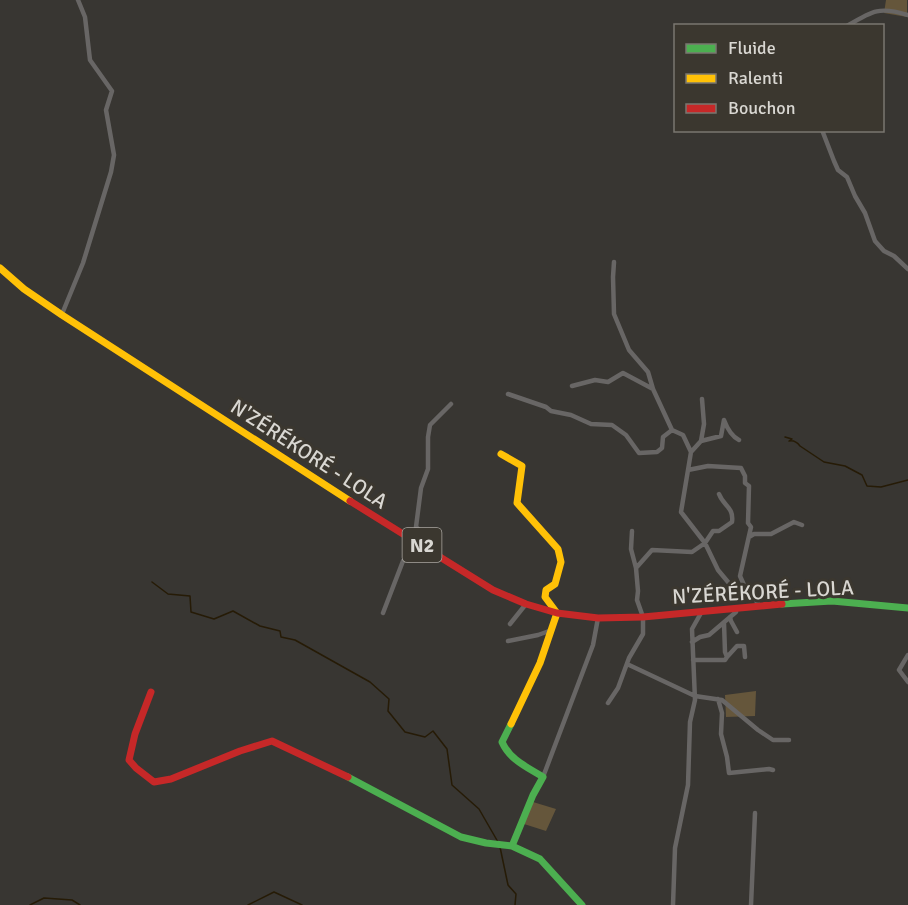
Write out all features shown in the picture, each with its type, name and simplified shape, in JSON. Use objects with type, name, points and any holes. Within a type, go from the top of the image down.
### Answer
[{"type":"main road","name":"N'ZÉRÉKORÉ - LOLA","points":[[0,268],[24,289],[62,315],[418,543],[493,590],[526,604],[557,614],[598,618],[643,617],[832,601],[908,608]]},
{"type":"main road","points":[[501,454],[522,466],[517,502],[558,549],[561,562],[555,584],[546,590],[545,597],[557,614],[552,630],[540,663],[502,742],[505,751],[513,759],[543,777],[512,846]]},
{"type":"main road","points":[[151,692],[135,734],[129,760],[154,782],[171,779],[240,751],[272,741],[351,778],[461,837],[512,846],[540,859],[582,905]]},
{"type":"street","points":[[62,315],[83,263],[111,172],[114,155],[106,110],[112,91],[90,60],[86,17],[78,0]]},
{"type":"street","points":[[851,24],[882,9],[908,15]]},
{"type":"street","points":[[823,132],[838,170],[847,177],[865,213],[875,241],[884,251],[894,256],[908,269]]},
{"type":"street","points":[[614,262],[614,314],[629,350],[648,372],[653,389],[672,430],[683,435],[691,452]]},
{"type":"street","points":[[572,386],[595,380],[608,382],[623,373],[653,389]]},
{"type":"street","points":[[508,394],[591,424],[612,425],[626,435],[639,453],[657,452],[662,448],[663,437],[672,430]]},
{"type":"street","points":[[702,399],[704,424],[700,441],[691,452],[681,512],[705,543],[717,570],[733,588],[752,593]]},
{"type":"street","points":[[441,557],[436,545],[416,527],[421,488],[428,469],[430,425],[451,404]]},
{"type":"street","points":[[700,441],[721,436],[724,420],[728,429],[739,440]]},
{"type":"street","points":[[688,470],[708,466],[741,468],[745,476],[745,483],[749,486],[748,523],[751,527],[740,576],[759,606]]},
{"type":"street","points":[[636,568],[652,550],[692,552],[705,543],[713,531],[718,531],[732,522],[733,515],[730,508],[719,494]]},
{"type":"street","points":[[749,537],[754,534],[771,534],[794,522],[802,525]]},
{"type":"street","points":[[608,703],[618,688],[627,664],[643,634],[643,617],[637,600],[636,568],[631,549],[632,531]]},
{"type":"street","points":[[383,613],[403,561],[418,543]]},
{"type":"street","points":[[510,624],[526,604]]},
{"type":"street","points":[[692,642],[709,635],[741,609]]},
{"type":"street","points":[[673,905],[675,849],[688,785],[690,722],[695,696],[692,629],[703,611]]},
{"type":"street","points":[[730,617],[737,632]]},
{"type":"street","points":[[543,777],[593,645],[598,618]]},
{"type":"street","points":[[724,623],[727,657]]},
{"type":"street","points":[[508,641],[552,630]]},
{"type":"street","points":[[693,660],[725,660],[737,646],[744,646],[745,657]]},
{"type":"street","points":[[908,655],[899,670],[908,682]]},
{"type":"street","points":[[627,664],[695,696],[722,700],[773,740],[789,740]]},
{"type":"street","points":[[718,699],[722,712],[721,734],[729,773],[773,770]]},
{"type":"street","points":[[751,905],[755,813]]},
{"type":"shaded area","points":[[886,0],[907,0],[907,17],[884,13]]},
{"type":"shaded area","points":[[756,691],[755,716],[726,717],[725,695]]},
{"type":"shaded area","points":[[533,802],[556,809],[546,831],[524,824]]},
{"type":"waterway","points":[[785,437],[792,439],[789,441],[795,442],[824,462],[845,466],[862,475],[867,486],[881,487],[908,480]]},
{"type":"waterway","points":[[152,582],[168,594],[190,596],[191,612],[214,619],[233,611],[260,626],[280,631],[281,637],[295,640],[370,682],[389,699],[388,711],[405,732],[425,737],[433,731],[447,749],[452,785],[479,809],[498,842]]},
{"type":"waterway","points":[[500,847],[508,885],[516,894],[515,905]]},
{"type":"waterway","points":[[248,905],[274,892],[302,905]]},
{"type":"waterway","points":[[30,905],[44,898],[72,900],[80,905]]},
{"type":"traffic: fast","points":[[782,604],[832,601],[908,608]]},
{"type":"traffic: fast","points":[[511,724],[502,742],[505,748],[520,762],[543,777],[512,846]]},
{"type":"traffic: fast","points":[[348,777],[461,837],[512,846],[540,859],[582,905]]},
{"type":"traffic: slow","points":[[0,268],[24,289],[62,315],[350,501]]},
{"type":"traffic: slow","points":[[501,454],[522,466],[517,503],[558,549],[561,562],[555,584],[546,590],[545,597],[557,613],[540,663],[511,724]]},
{"type":"traffic: jam","points":[[350,501],[493,590],[526,604],[557,613],[598,618],[643,617],[782,604]]},
{"type":"traffic: jam","points":[[151,692],[135,734],[129,760],[154,782],[171,779],[240,751],[272,741],[348,777]]}]
